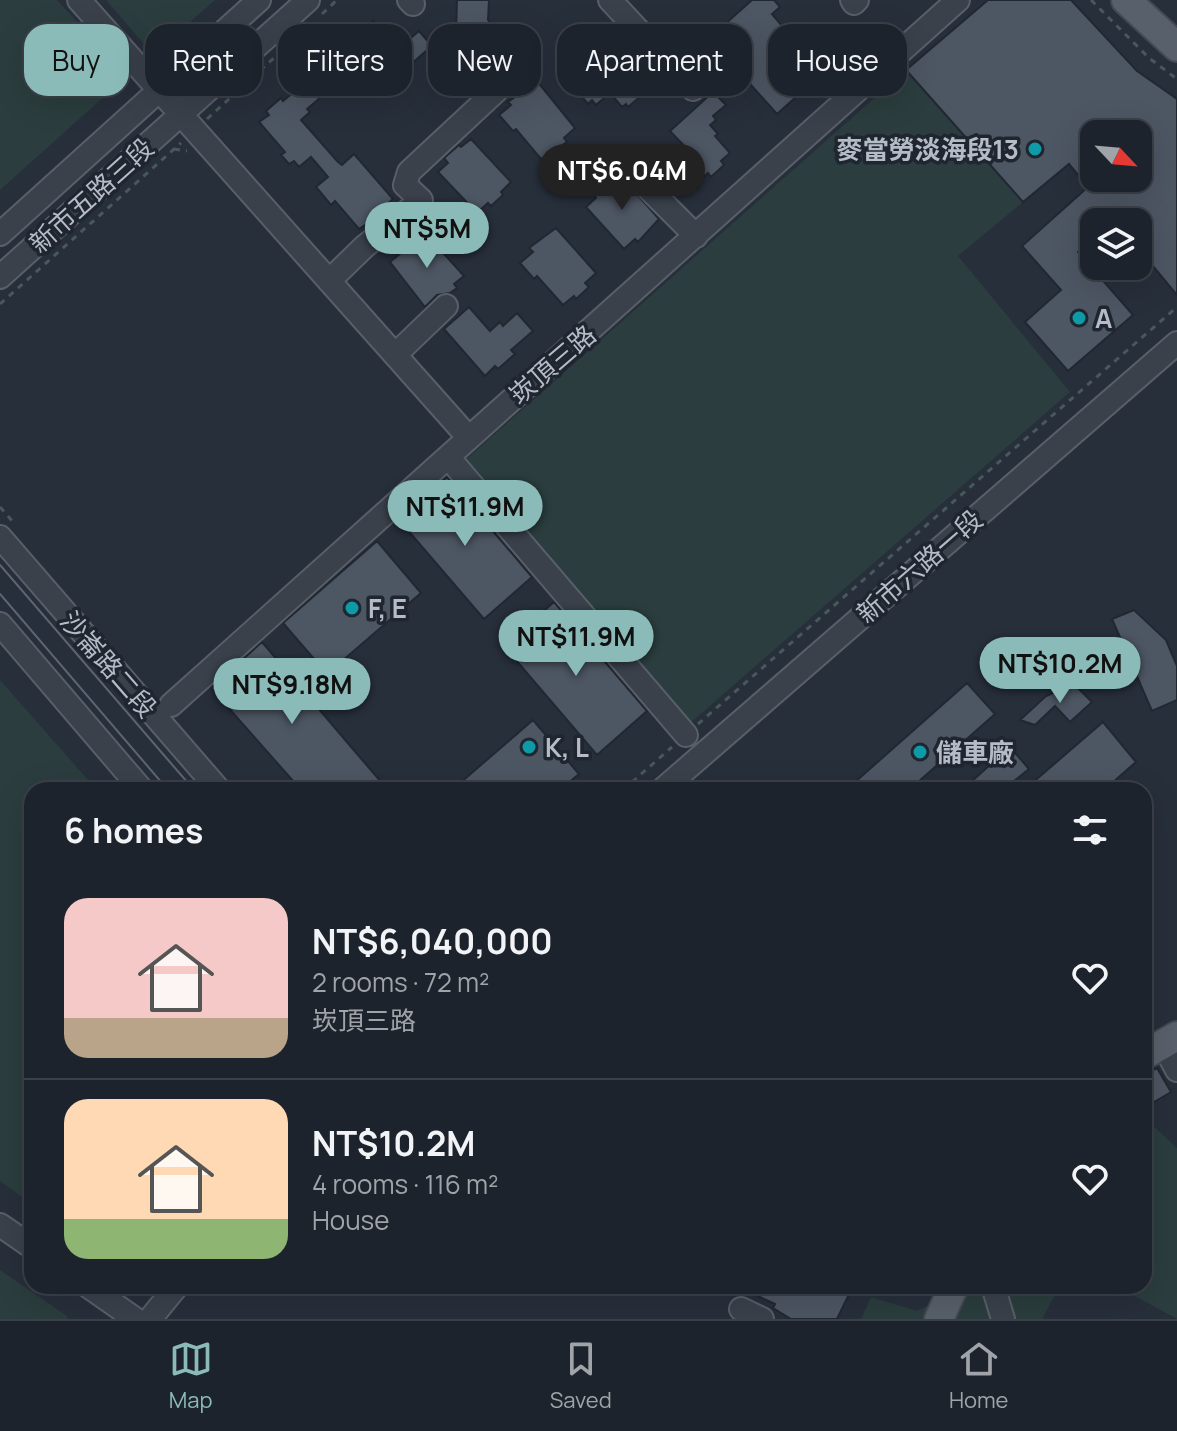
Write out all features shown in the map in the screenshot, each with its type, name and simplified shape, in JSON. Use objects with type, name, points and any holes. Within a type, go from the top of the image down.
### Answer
[{"type":"main road","points":[[1126,0],[1177,47]]},
{"type":"main road","points":[[939,1319],[950,1294]]},
{"type":"street","points":[[79,0],[145,75]]},
{"type":"street","name":"新市五路三段","points":[[232,24],[259,0]]},
{"type":"street","points":[[610,0],[632,24]]},
{"type":"street","name":"崁頂三路","points":[[171,705],[958,0]]},
{"type":"street","name":"新市五路三段","points":[[0,277],[192,132],[311,11]]},
{"type":"street","name":"新市五路三段","points":[[0,234],[151,96]]},
{"type":"street","points":[[163,96],[469,438]]},
{"type":"street","points":[[329,281],[421,200],[405,185],[409,172],[491,96]]},
{"type":"street","points":[[649,189],[696,236]]},
{"type":"street","points":[[395,355],[446,306]]},
{"type":"street","name":"新市六路一段","points":[[671,782],[1177,343]]},
{"type":"street","points":[[448,457],[686,735]]},
{"type":"street","name":"沙崙路二段","points":[[0,537],[212,782]]},
{"type":"street","points":[[0,624],[135,782]]},
{"type":"street","points":[[1161,1045],[1177,1070]]},
{"type":"street","points":[[0,1225],[24,1242]]},
{"type":"street","points":[[99,1294],[135,1319]]},
{"type":"street","points":[[150,1319],[170,1294]]},
{"type":"street","points":[[995,1294],[1003,1319]]},
{"type":"street","points":[[741,1309],[762,1319]]},
{"type":"path","points":[[311,11],[337,0]]},
{"type":"path","points":[[1091,0],[1149,58],[1177,79]]},
{"type":"path","points":[[0,304],[278,54]]},
{"type":"path","points":[[174,149],[192,132]]},
{"type":"path","points":[[632,782],[1177,307]]},
{"type":"shaded area","points":[[0,0],[57,0],[79,24],[24,24],[24,96],[105,96],[0,190]]},
{"type":"shaded area","points":[[106,0],[215,0],[188,24],[145,24],[145,43]]},
{"type":"shaded area","points":[[907,71],[1023,202],[958,256],[1070,392],[688,725],[462,463],[877,96],[907,96]]},
{"type":"shaded area","points":[[0,680],[90,782],[24,782],[24,1198],[0,1181]]},
{"type":"shaded area","points":[[1152,1125],[1177,1148],[1177,1319],[1131,1294],[1152,1294]]},
{"type":"shaded area","points":[[0,1270],[24,1286],[24,1294],[35,1294],[68,1319],[0,1319]]},
{"type":"shaded area","points":[[950,1294],[1056,1294],[1042,1319],[861,1319],[871,1297],[917,1311]]},
{"type":"building","points":[[457,0],[489,0],[488,20],[492,24],[456,24]]},
{"type":"building","points":[[752,0],[774,0],[780,7],[772,14],[780,24],[768,24],[768,96],[797,96],[777,114],[752,86],[752,24],[725,24]]},
{"type":"building","name":"麥當勞淡海段13","points":[[988,0],[1071,0],[1137,71],[1177,99],[1177,295],[1152,265],[1152,208],[1080,208],[1080,280],[1102,280],[1133,315],[1068,371],[1025,322],[1061,290],[1022,246],[1082,192],[1152,192],[1152,120],[1080,120],[1080,177],[1069,164],[1023,202],[907,69]]},
{"type":"building","points":[[419,31],[428,41],[428,49],[412,63],[412,37]]},
{"type":"building","points":[[541,86],[575,128],[564,138],[567,142],[541,159],[516,129],[513,131],[499,115],[511,105],[508,102],[516,96],[541,96]]},
{"type":"building","points":[[289,96],[318,96],[320,98],[307,109],[310,112],[301,120],[342,165],[354,154],[393,199],[382,209],[385,212],[359,229],[335,201],[331,205],[316,187],[328,177],[311,157],[299,167],[294,161],[289,164],[281,155],[285,152],[259,122],[269,115],[266,111],[281,98],[283,101]]},
{"type":"building","points":[[581,96],[606,96],[596,105],[592,100],[588,104]]},
{"type":"building","points":[[613,96],[641,96],[628,107],[626,104],[622,107]]},
{"type":"building","points":[[709,96],[717,96],[726,105],[713,116],[716,120],[710,125],[730,153],[721,161],[724,165],[711,177],[708,173],[684,194],[669,178],[690,159],[688,156],[691,153],[670,131]]},
{"type":"building","points":[[471,139],[511,182],[491,206],[488,203],[477,213],[438,172],[448,163],[444,158]]},
{"type":"building","points":[[619,174],[659,219],[638,242],[635,239],[624,249],[586,207],[596,198],[592,193]]},
{"type":"building","points":[[556,228],[596,273],[585,283],[589,287],[576,299],[574,296],[563,305],[537,276],[534,279],[520,263],[533,252],[529,248]]},
{"type":"building","points":[[425,233],[464,276],[454,284],[457,288],[450,293],[437,295],[425,307],[390,262]]},
{"type":"building","points":[[469,307],[490,331],[500,322],[503,326],[517,313],[533,331],[511,350],[515,354],[485,376],[444,329]]},
{"type":"building","points":[[447,477],[532,577],[484,619],[399,520]]},
{"type":"building","name":"F, E","points":[[377,541],[421,593],[327,674],[283,623]]},
{"type":"building","points":[[554,602],[647,711],[597,755],[504,646]]},
{"type":"building","points":[[1134,610],[1166,640],[1177,666],[1177,700],[1152,711],[1112,619]]},
{"type":"building","points":[[262,642],[381,782],[294,782],[211,688]]},
{"type":"building","name":"儲車廠","points":[[967,683],[995,714],[918,782],[855,782]]},
{"type":"building","points":[[1076,683],[1092,702],[1070,722],[1055,706],[1035,725],[1020,720],[1046,696]]},
{"type":"building","name":"K, L","points":[[533,720],[579,774],[570,782],[461,782]]},
{"type":"building","points":[[1103,722],[1136,762],[1113,782],[1033,782]]},
{"type":"building","points":[[1010,747],[1029,769],[1013,782],[971,782]]},
{"type":"building","points":[[1157,1068],[1171,1092],[1152,1103],[1152,1071]]},
{"type":"building","points":[[753,1294],[849,1294],[837,1319],[791,1319],[773,1308],[775,1304]]},
{"type":"tram line","points":[[0,565],[187,782]]},
{"type":"tram line","points":[[0,594],[161,782]]},
{"type":"place","name":"麥當勞淡海段13","points":[[1035,149]]},
{"type":"place","name":"A","points":[[1079,318]]},
{"type":"place","name":"F, E","points":[[352,608]]},
{"type":"place","name":"K, L","points":[[529,747]]},
{"type":"place","name":"儲車廠","points":[[920,752]]}]
